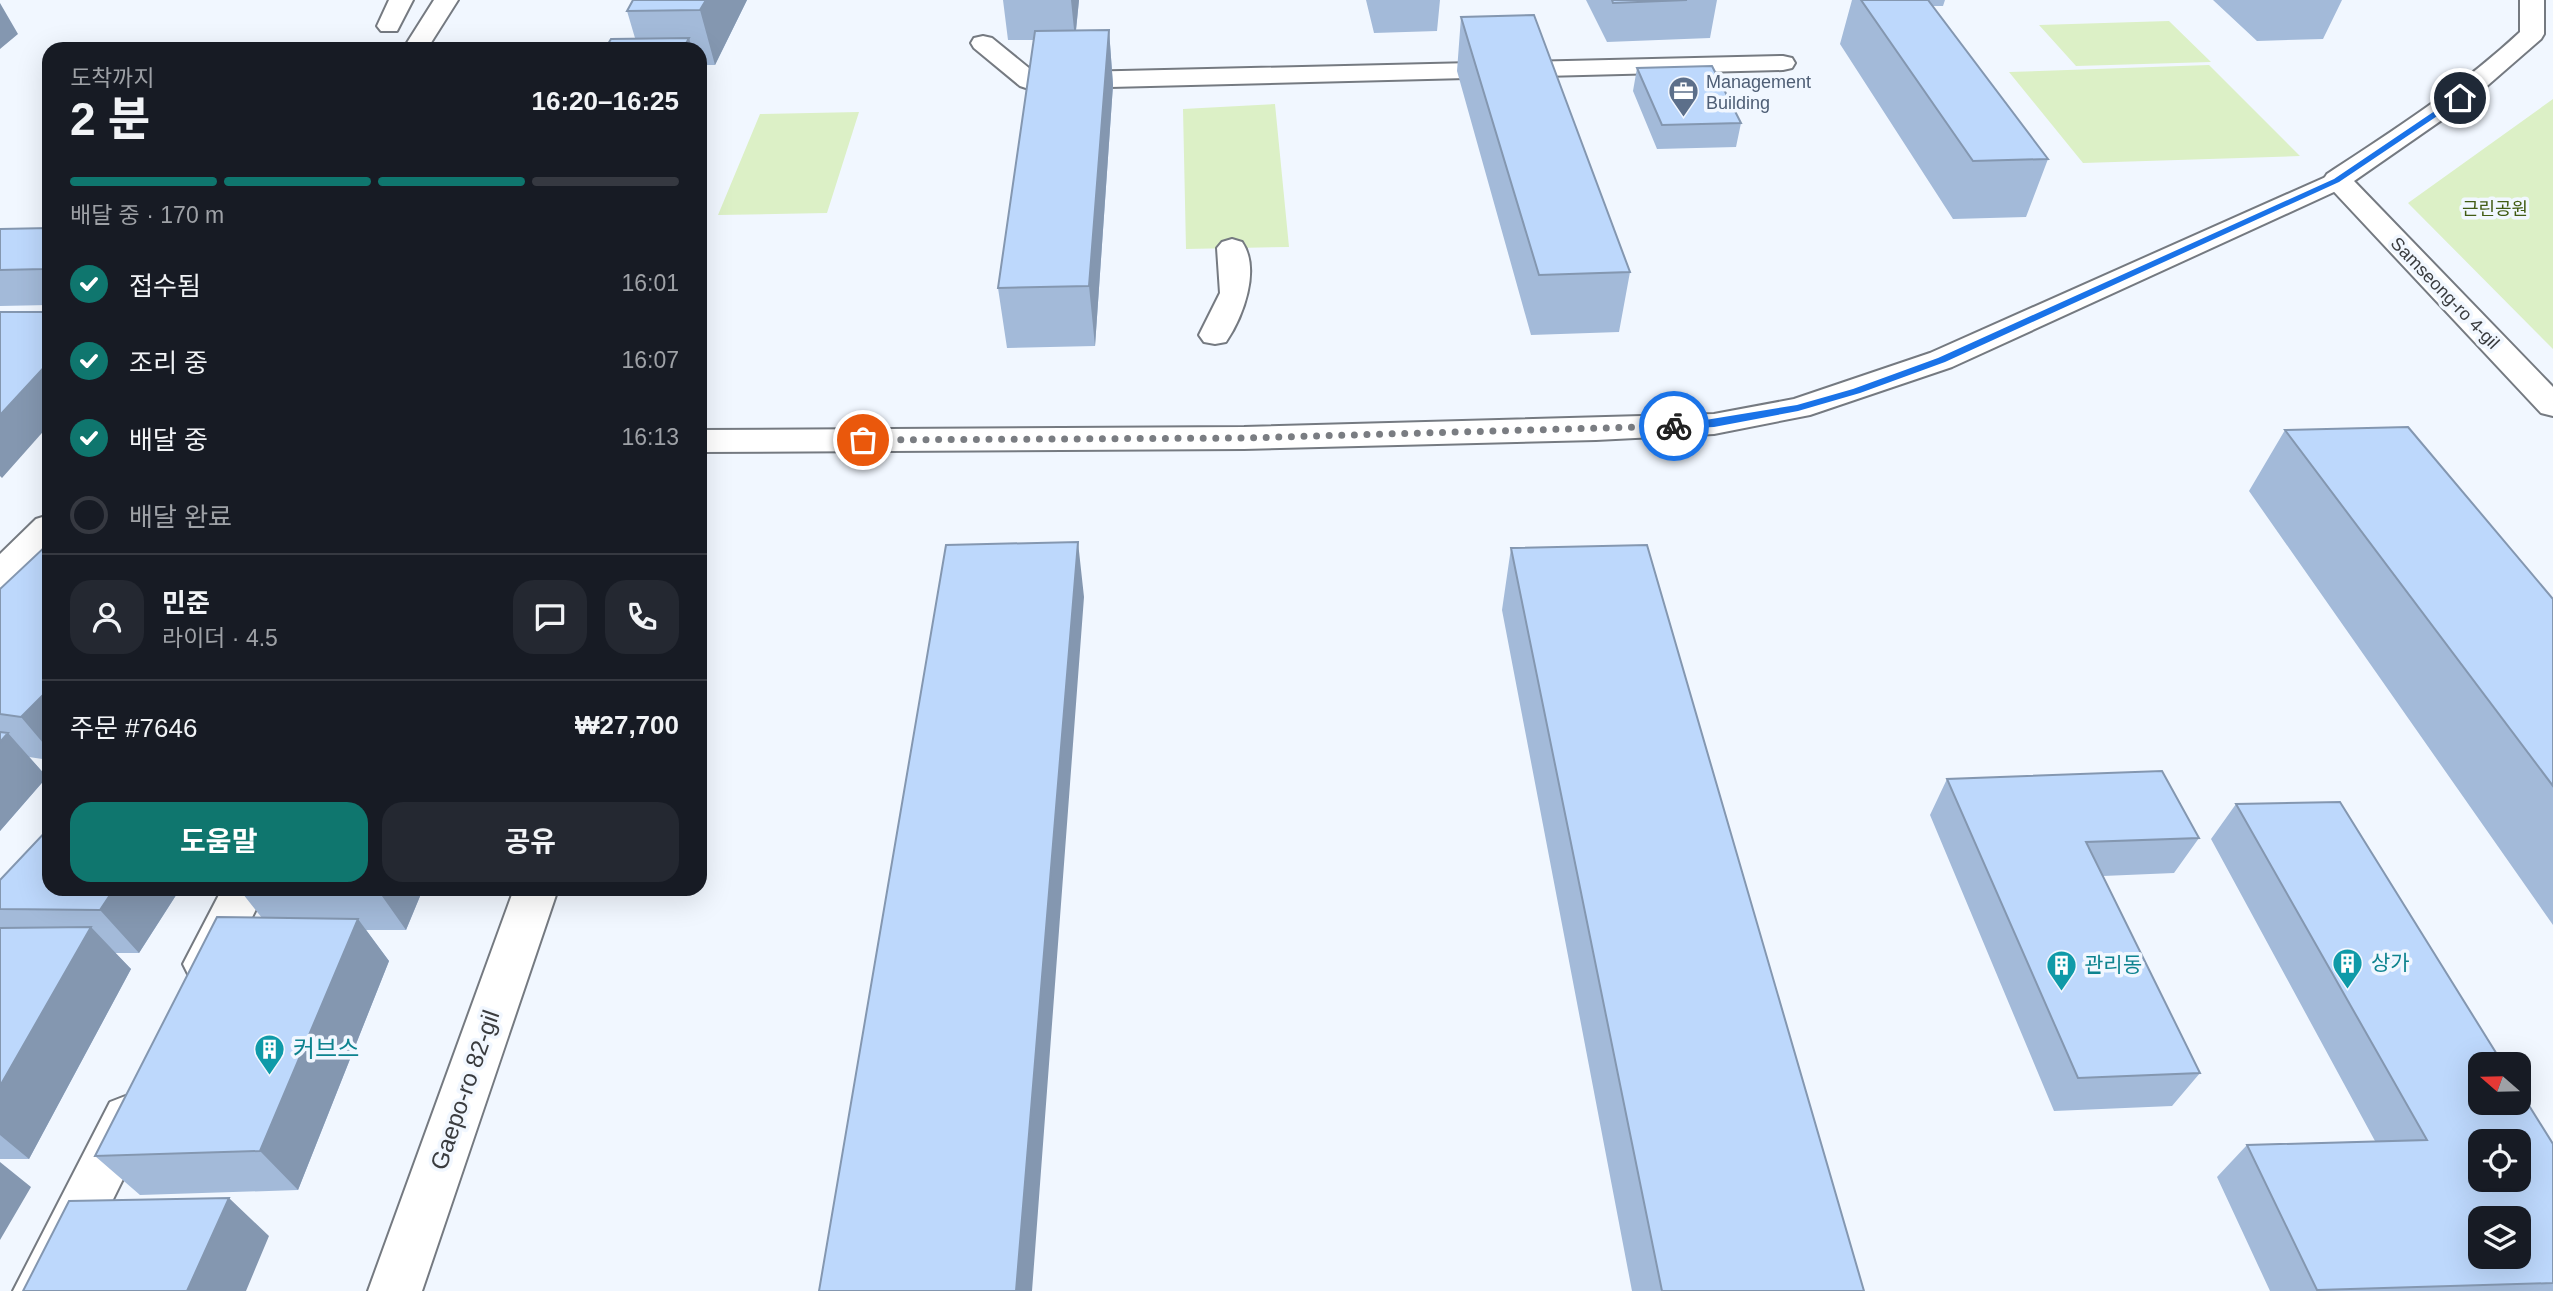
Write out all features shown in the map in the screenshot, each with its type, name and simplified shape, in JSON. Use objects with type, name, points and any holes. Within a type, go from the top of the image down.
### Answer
[{"type":"street","points":[[389,26],[401,0]]},
{"type":"street","points":[[419,42],[446,0]]},
{"type":"street","points":[[707,441],[1244,438],[1596,430],[1714,424],[1798,408],[1856,391],[1941,360],[2337,180],[2460,98],[2511,55],[2532,34],[2532,0]]},
{"type":"street","points":[[983,43],[1029,81],[1783,63]]},
{"type":"street","points":[[1263,75],[1266,104]]},
{"type":"street","name":"Samseong-ro 4-gil","points":[[2337,180],[2553,406]]},
{"type":"street","points":[[1215,335],[1235,293],[1232,248]]},
{"type":"street","points":[[0,575],[42,534]]},
{"type":"street","points":[[188,999],[240,896]]},
{"type":"street","name":"Gaepo-ro 82-gil","points":[[395,1291],[534,896]]},
{"type":"street","points":[[40,1291],[145,1084]]},
{"type":"green space","points":[[2169,21],[2211,62],[2076,66],[2039,25]]},
{"type":"green space","points":[[2209,65],[2300,156],[2083,163],[2009,72]]},
{"type":"green space","name":"근린공원","points":[[2553,99],[2553,349],[2408,203]]},
{"type":"green space","points":[[1275,104],[1289,247],[1186,249],[1183,109]]},
{"type":"green space","points":[[859,112],[827,213],[718,215],[760,114]]},
{"type":"building","points":[[633,0],[706,0],[700,10],[627,11]]},
{"type":"building","points":[[1612,0],[1687,0],[1613,3]]},
{"type":"building","points":[[1861,0],[1928,0],[2048,159],[1973,161]]},
{"type":"building","points":[[1534,15],[1630,272],[1539,275],[1461,17]]},
{"type":"building","points":[[1109,30],[1089,286],[998,288],[1035,31]]},
{"type":"building","points":[[689,38],[687,42],[609,42],[611,39]]},
{"type":"building","points":[[1712,66],[1741,123],[1662,125],[1637,68]]},
{"type":"building","points":[[42,228],[42,269],[0,270],[0,229]]},
{"type":"building","points":[[0,312],[42,312],[42,370],[0,415]]},
{"type":"building","points":[[2408,427],[2553,599],[2553,786],[2285,430]]},
{"type":"building","points":[[1078,542],[1016,1291],[819,1291],[946,545]]},
{"type":"building","points":[[1647,545],[1864,1291],[1662,1291],[1511,548]]},
{"type":"building","points":[[42,550],[42,696],[21,717],[0,714],[0,589]]},
{"type":"building","points":[[0,732],[8,733],[0,742]]},
{"type":"building","points":[[2162,771],[2199,838],[2086,842],[2200,1073],[2078,1078],[1947,779]]},
{"type":"building","name":"상가","points":[[2340,802],[2496,1052],[2468,1052],[2468,1115],[2531,1115],[2531,1109],[2553,1144],[2553,1283],[2317,1290],[2247,1145],[2427,1140],[2236,804]]},
{"type":"building","points":[[42,835],[42,896],[109,896],[100,910],[0,909],[0,880]]},
{"type":"building","points":[[217,917],[358,919],[260,1151],[95,1156]]},
{"type":"building","points":[[91,927],[0,1086],[0,928]]},
{"type":"building","points":[[229,1198],[187,1291],[23,1291],[69,1201]]},
{"type":"way so far","points":[[863,440],[1244,438],[1674,426]]},
{"type":"place","name":"Management Building","points":[[1683,119]]},
{"type":"place","name":"상가","points":[[2348,990]]},
{"type":"place","name":"관리동","points":[[2061,992]]},
{"type":"place","name":"커브스","points":[[270,1076]]},
{"type":"route","points":[[1674,426],[1714,424],[1798,408],[1856,391],[1941,360],[2337,180],[2460,98]]}]
